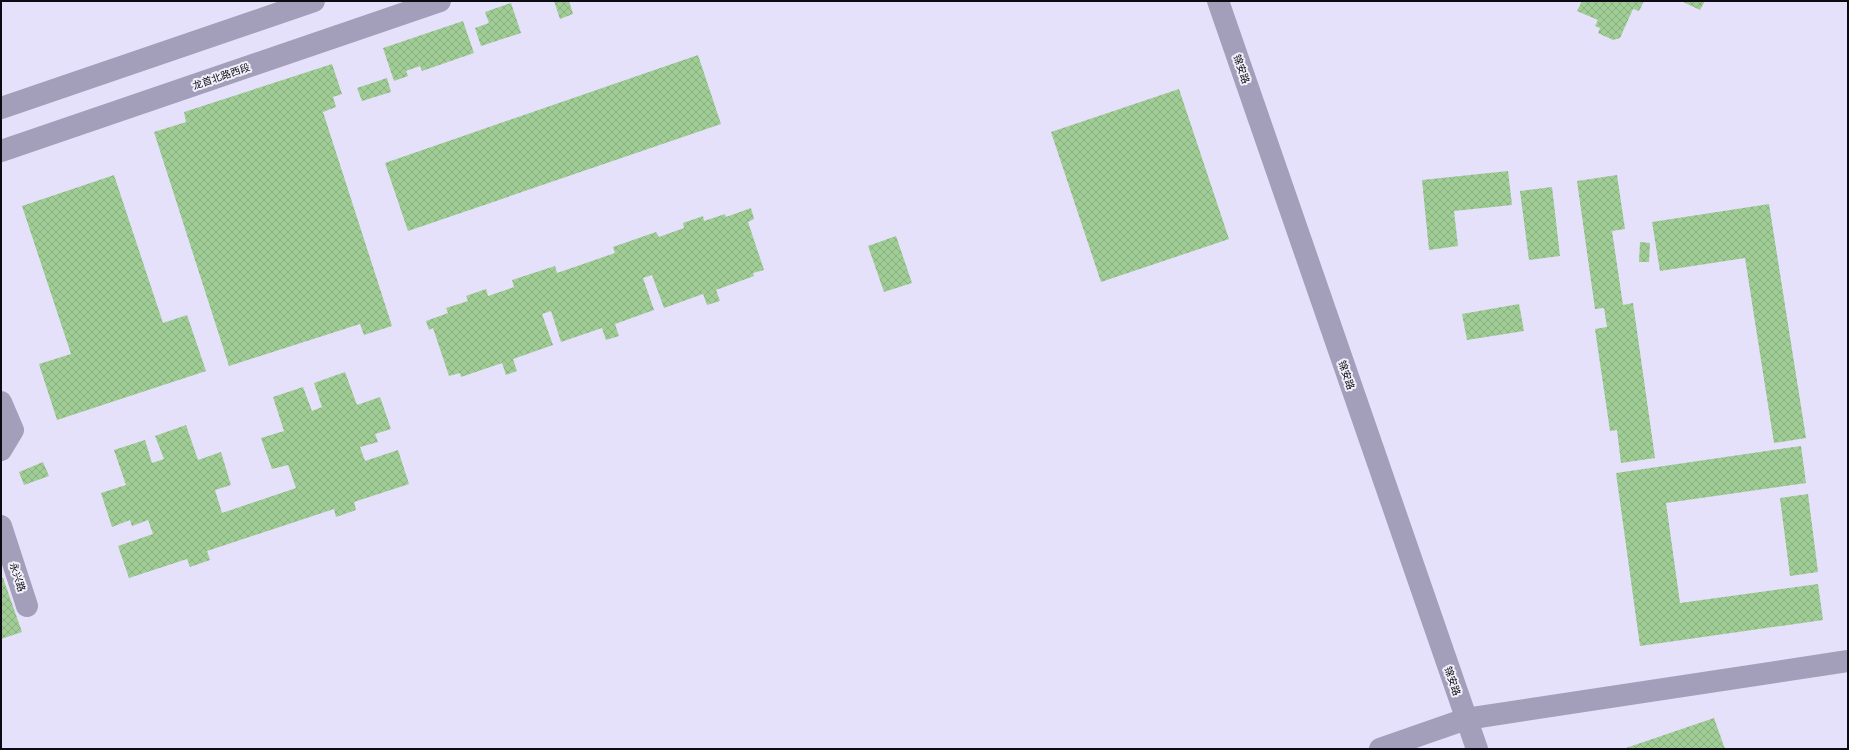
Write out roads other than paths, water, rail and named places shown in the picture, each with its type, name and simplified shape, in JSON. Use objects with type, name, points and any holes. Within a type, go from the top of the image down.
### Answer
[{"type":"street","points":[[1,108],[314,1]]},
{"type":"street","name":"龙首北路西段","points":[[1,151],[440,1]]},
{"type":"street","name":"锦安路","points":[[1218,1],[1477,749]]},
{"type":"street","points":[[1,402],[13,430],[1,450]]},
{"type":"street","name":"永兴路","points":[[1,526],[27,606]]},
{"type":"street","points":[[1380,749],[1466,719],[1848,661]]}]
